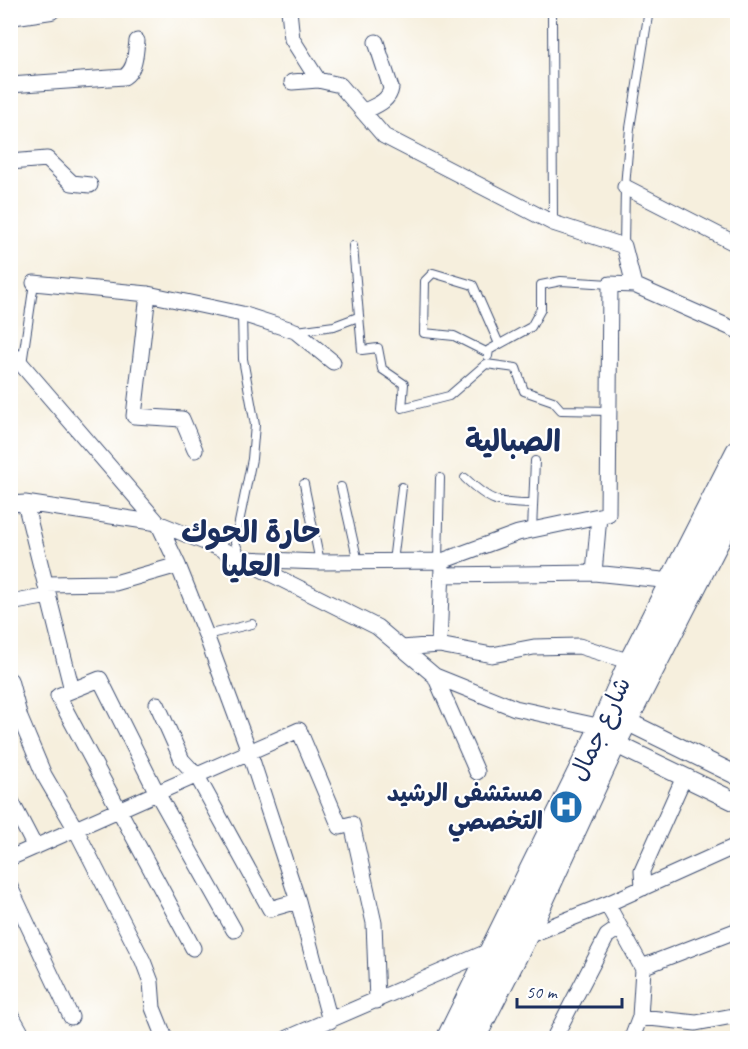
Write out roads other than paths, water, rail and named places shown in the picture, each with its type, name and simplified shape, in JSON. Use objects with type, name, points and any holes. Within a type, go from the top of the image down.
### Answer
[{"type":"main road","name":"شارع جمال","points":[[472,1038],[524,938],[608,735],[631,662],[738,453]]},
{"type":"main road","name":"شارع جمال","points":[[449,1038],[608,735],[626,721],[738,500]]},
{"type":"main road","points":[[10,1022],[19,1038]]},
{"type":"street","points":[[19,14],[51,10]]},
{"type":"street","points":[[289,10],[292,39],[318,80]]},
{"type":"street","points":[[10,85],[124,76],[130,73],[134,66],[137,41]]},
{"type":"street","points":[[363,112],[390,95],[391,88],[376,42]]},
{"type":"street","points":[[292,82],[318,80],[340,85],[384,136],[553,223],[624,246],[634,285]]},
{"type":"street","points":[[10,162],[47,159],[72,183],[90,185]]},
{"type":"street","points":[[625,187],[738,245]]},
{"type":"street","points":[[34,283],[148,294],[242,314],[295,331],[333,362]]},
{"type":"street","points":[[441,566],[518,533],[608,514],[610,284],[634,285],[738,331]]},
{"type":"street","points":[[148,294],[135,416],[182,419],[195,450]]},
{"type":"street","points":[[10,351],[158,523],[178,565],[249,751],[298,901],[322,1029]]},
{"type":"street","points":[[72,690],[47,590],[18,503],[158,523],[219,548],[377,627],[435,676],[515,708],[608,735],[684,777],[738,803]]},
{"type":"street","points":[[594,573],[599,516]]},
{"type":"street","points":[[242,559],[393,562],[594,573],[672,581]]},
{"type":"street","points":[[10,603],[47,590],[115,583],[178,565]]},
{"type":"street","points":[[439,645],[441,566]]},
{"type":"street","points":[[402,648],[439,645],[492,655],[534,647],[579,646],[631,662]]},
{"type":"street","points":[[435,676],[477,772]]},
{"type":"street","points":[[193,948],[58,696],[100,679],[157,793],[234,930]]},
{"type":"street","points":[[10,680],[20,718],[44,775],[75,828],[143,961],[151,982],[153,1008],[165,1038]]},
{"type":"street","points":[[157,704],[182,760],[197,776],[270,909],[298,901]]},
{"type":"street","points":[[626,721],[738,776]]},
{"type":"street","points":[[10,858],[299,730],[340,827],[352,824],[374,923],[377,1000]]},
{"type":"street","points":[[643,888],[642,871],[684,777]]},
{"type":"street","points":[[10,799],[35,847]]},
{"type":"street","points":[[288,1038],[322,1029],[377,1000],[495,949],[608,904],[738,845]]},
{"type":"street","points":[[10,887],[71,1017]]},
{"type":"street","points":[[608,904],[642,967],[640,1017],[632,1038]]},
{"type":"street","points":[[554,1038],[607,936],[620,927]]},
{"type":"street","points":[[642,967],[738,930]]},
{"type":"street","points":[[640,1017],[696,1023],[738,1015]]},
{"type":"lane","points":[[552,10],[553,223]]},
{"type":"lane","points":[[624,246],[625,187],[630,128],[649,10]]},
{"type":"lane","points":[[353,246],[362,350],[378,348],[382,369],[404,384],[402,408],[449,396],[486,364],[489,350],[531,327],[541,309],[541,285],[561,281],[610,284]]},
{"type":"lane","points":[[488,353],[454,336],[424,333],[425,281],[433,273],[472,285],[499,344]]},
{"type":"lane","points":[[22,364],[34,283]]},
{"type":"lane","points":[[242,314],[243,359],[255,425],[252,459],[235,542],[242,559]]},
{"type":"lane","points":[[295,331],[334,326],[358,317]]},
{"type":"lane","points":[[486,364],[516,368],[524,392],[553,401],[561,410],[609,411]]},
{"type":"lane","points":[[532,530],[535,460]]},
{"type":"lane","points":[[440,478],[441,566]]},
{"type":"lane","points":[[465,478],[483,495],[508,504],[533,504]]},
{"type":"lane","points":[[304,484],[320,562]]},
{"type":"lane","points":[[393,562],[402,487]]},
{"type":"lane","points":[[341,488],[358,562]]},
{"type":"lane","points":[[206,635],[252,624]]},
{"type":"place","name":"مستشفى الرشيد التخصصي","points":[[566,807]]},
{"type":"district","name":"الصبالية","points":[[513,441]]},
{"type":"district","name":"حارة الحوك العليا","points":[[251,549]]}]
